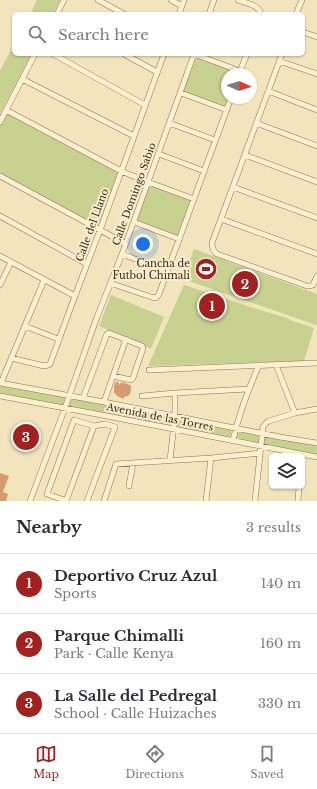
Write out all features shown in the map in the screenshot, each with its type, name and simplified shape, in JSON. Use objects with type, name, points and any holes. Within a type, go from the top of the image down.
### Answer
[{"type":"street","points":[[58,12],[64,0]]},
{"type":"street","points":[[98,0],[120,12]]},
{"type":"street","points":[[171,0],[182,6]]},
{"type":"street","points":[[180,12],[184,0]]},
{"type":"street","points":[[210,12],[214,0]]},
{"type":"street","points":[[238,0],[258,8],[261,12]]},
{"type":"street","points":[[297,12],[302,0]]},
{"type":"street","points":[[305,33],[317,38]]},
{"type":"street","points":[[0,122],[34,56]]},
{"type":"street","points":[[57,56],[145,105]]},
{"type":"street","points":[[128,56],[158,72]]},
{"type":"street","name":"Calle del Llano","points":[[11,358],[44,366],[50,364],[163,56]]},
{"type":"street","name":"Calle Domingo Sabio","points":[[30,501],[97,317],[126,244],[193,56]]},
{"type":"street","points":[[199,56],[230,68]]},
{"type":"street","points":[[242,68],[246,56]]},
{"type":"street","points":[[281,56],[212,243],[212,249],[217,254],[307,286],[313,285],[317,276]]},
{"type":"street","points":[[279,60],[317,74]]},
{"type":"street","points":[[22,79],[134,136]]},
{"type":"street","points":[[268,91],[317,110]]},
{"type":"street","points":[[181,93],[227,110]]},
{"type":"street","points":[[110,283],[156,298],[229,104]]},
{"type":"street","points":[[6,110],[121,171],[194,199]]},
{"type":"street","points":[[169,123],[215,140]]},
{"type":"street","points":[[256,124],[317,146]]},
{"type":"street","points":[[159,154],[204,171]]},
{"type":"street","points":[[245,155],[317,182]]},
{"type":"street","points":[[0,176],[126,244]]},
{"type":"street","points":[[233,187],[317,218]]},
{"type":"street","points":[[0,216],[87,264]]},
{"type":"street","points":[[221,219],[317,254]]},
{"type":"street","points":[[134,222],[179,239]]},
{"type":"street","points":[[122,254],[167,271]]},
{"type":"street","points":[[0,256],[75,296]]},
{"type":"street","points":[[0,285],[11,262]]},
{"type":"street","points":[[0,383],[44,280]]},
{"type":"street","points":[[25,326],[58,339]]},
{"type":"street","points":[[83,398],[107,334],[109,333],[142,346],[143,350],[131,380],[113,376]]},
{"type":"street","points":[[104,402],[126,339]]},
{"type":"street","points":[[150,370],[317,363]]},
{"type":"street","points":[[233,440],[248,389],[259,365]]},
{"type":"street","points":[[276,365],[295,413]]},
{"type":"street","name":"Avenida de las Torres","points":[[0,383],[317,443]]},
{"type":"street","points":[[142,396],[248,389]]},
{"type":"street","points":[[170,460],[175,416],[175,393]]},
{"type":"street","name":"Avenida de las Torres","points":[[0,396],[233,440],[293,453]]},
{"type":"street","points":[[255,501],[264,426],[268,421],[295,413],[317,409]]},
{"type":"street","points":[[105,424],[107,416]]},
{"type":"street","points":[[87,501],[115,427],[105,424],[94,426],[74,420],[47,494],[67,501],[94,426]]},
{"type":"street","points":[[104,501],[116,464],[211,458],[260,453]]},
{"type":"street","name":"Avenida de las Torres","points":[[305,455],[317,457]]},
{"type":"street","points":[[206,501],[211,458]]},
{"type":"street","points":[[129,486],[133,463]]},
{"type":"street","points":[[298,501],[299,489]]},
{"type":"green space","points":[[37,0],[60,0],[54,12],[31,12]]},
{"type":"green space","points":[[12,48],[12,56],[31,56],[0,114],[0,71]]},
{"type":"green space","points":[[197,56],[227,68],[221,68],[221,104],[229,104],[227,109],[183,92]]},
{"type":"green space","points":[[7,112],[119,172],[100,228],[0,174],[0,125]]},
{"type":"green space","points":[[149,183],[193,200],[179,239],[135,222]]},
{"type":"green space","points":[[194,249],[317,294],[316,325],[183,279]]},
{"type":"green space","points":[[184,285],[314,328],[304,361],[148,366]]},
{"type":"green space","points":[[111,295],[164,317],[151,349],[99,326]]},
{"type":"green space","points":[[0,384],[66,397],[63,406],[0,395]]},
{"type":"green space","points":[[71,396],[174,415],[172,430],[67,408]]},
{"type":"green space","points":[[176,415],[233,427],[228,442],[175,431]]},
{"type":"green space","points":[[236,425],[261,430],[259,448],[231,442]]},
{"type":"green space","points":[[265,431],[317,441],[317,460],[305,458],[305,453],[282,453],[263,449]]},
{"type":"building","points":[[117,381],[120,385],[121,382],[131,386],[130,394],[124,397],[124,399],[117,396],[114,392],[115,383]]},
{"type":"building","points":[[0,473],[9,476],[3,492],[8,494],[6,501],[0,501]]},
{"type":"place","name":"Cancha de Futbol Chimali","points":[[206,269]]},
{"type":"place","name":"Parque Chimalli","points":[[245,284]]},
{"type":"place","name":"Deportivo Cruz Azul","points":[[212,306]]},
{"type":"place","name":"La Salle del Pedregal","points":[[26,437]]}]
